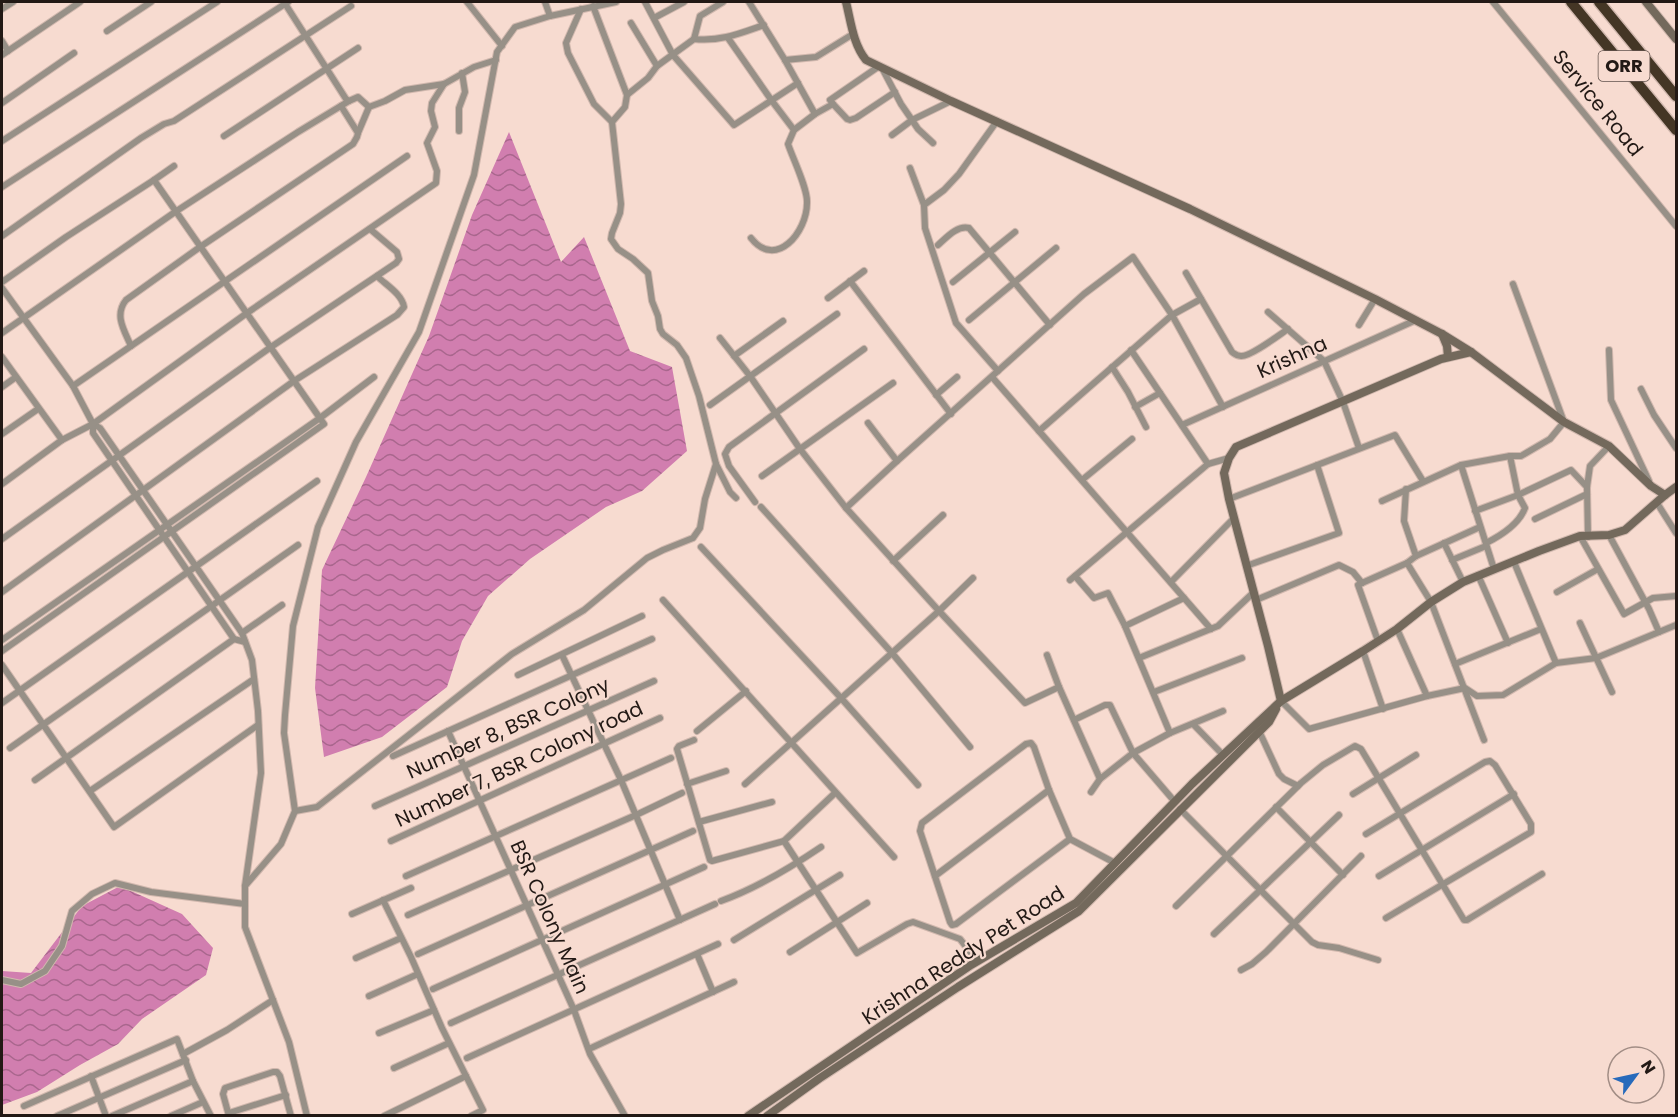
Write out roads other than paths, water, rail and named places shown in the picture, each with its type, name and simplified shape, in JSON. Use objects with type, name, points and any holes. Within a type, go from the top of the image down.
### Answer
[{"type":"highway","name":"ORR","points":[[1571,2],[1677,130]]},
{"type":"highway","name":"ORR","points":[[1599,2],[1677,96]]},
{"type":"main road","points":[[846,2],[853,34],[866,60],[1190,209],[1375,298],[1442,334],[1471,352],[1564,422],[1609,446],[1665,495]]},
{"type":"main road","points":[[1646,2],[1677,39]]},
{"type":"main road","points":[[1442,334],[1447,346],[1448,357]]},
{"type":"main road","points":[[1281,701],[1229,499],[1224,473],[1229,458],[1236,447],[1448,357],[1471,352]]},
{"type":"main road","name":"Krishna Reddy Pet Road","points":[[767,1116],[820,1078],[958,987],[1079,911],[1223,755],[1281,701],[1363,651],[1463,582],[1539,551],[1584,536],[1609,535],[1625,530],[1677,487]]},
{"type":"main road","name":"Krishna Reddy Pet Road","points":[[748,1116],[978,961],[1076,903],[1115,863],[1259,732],[1269,722],[1281,701]]},
{"type":"street","points":[[2,9],[13,2]]},
{"type":"street","points":[[2,56],[80,2]]},
{"type":"street","points":[[107,31],[151,2]]},
{"type":"street","points":[[2,141],[217,2]]},
{"type":"street","points":[[2,187],[285,2],[348,101]]},
{"type":"street","points":[[467,2],[502,45]]},
{"type":"street","points":[[545,2],[550,16]]},
{"type":"street","points":[[245,886],[281,844],[295,810],[284,733],[285,715],[293,627],[318,527],[356,442],[419,332],[474,175],[497,52],[515,27],[550,16],[616,2]]},
{"type":"street","points":[[645,2],[673,55],[734,125],[798,83]]},
{"type":"street","points":[[654,18],[684,2]]},
{"type":"street","points":[[627,95],[648,78],[657,66],[694,39],[700,15],[723,2]]},
{"type":"street","points":[[749,2],[815,114]]},
{"type":"street","name":"Service Road","points":[[1493,2],[1677,226]]},
{"type":"street","points":[[2,236],[141,138],[164,124],[177,120],[351,6]]},
{"type":"street","points":[[593,6],[627,95],[624,107],[612,122]]},
{"type":"street","points":[[581,9],[566,43],[568,53],[594,105],[612,122],[621,204],[611,239],[618,249],[648,273],[652,301],[660,329],[677,345],[686,358],[699,396],[716,464],[730,492],[736,498]]},
{"type":"street","points":[[631,24],[657,66]]},
{"type":"street","points":[[694,39],[728,38],[764,25]]},
{"type":"street","points":[[785,60],[816,57],[853,34]]},
{"type":"street","points":[[728,38],[794,130]]},
{"type":"street","points":[[2,41],[8,51]]},
{"type":"street","points":[[224,136],[358,48]]},
{"type":"street","points":[[2,103],[74,53]]},
{"type":"street","points":[[131,346],[120,313],[121,306],[126,300],[353,144],[369,107],[405,90],[444,84],[485,62],[496,60]]},
{"type":"street","points":[[894,92],[850,120],[830,100],[880,68],[918,129],[933,143]]},
{"type":"street","points":[[459,131],[459,108],[465,92],[462,73]]},
{"type":"street","points":[[2,484],[62,440],[93,424],[247,313],[436,183],[437,171],[427,143],[435,127],[431,111],[432,103],[444,84]]},
{"type":"street","points":[[2,333],[176,212],[348,101],[358,97],[369,107]]},
{"type":"street","points":[[892,135],[912,120],[951,101]]},
{"type":"street","points":[[751,238],[757,246],[771,251],[783,247],[797,237],[805,219],[808,201],[788,144],[794,130],[833,104]]},
{"type":"street","points":[[341,106],[358,133]]},
{"type":"street","points":[[924,205],[944,190],[959,174],[997,121]]},
{"type":"street","points":[[73,386],[407,156]]},
{"type":"street","points":[[2,282],[174,166]]},
{"type":"street","points":[[910,168],[924,205],[926,228],[956,323],[998,371]]},
{"type":"street","points":[[2,651],[324,424],[272,346],[154,180]]},
{"type":"street","points":[[938,245],[958,229],[969,228],[1050,325]]},
{"type":"street","points":[[2,539],[272,346],[396,263],[399,259],[397,252],[370,229]]},
{"type":"street","points":[[953,282],[1015,232]]},
{"type":"street","points":[[969,320],[1056,248]]},
{"type":"street","points":[[846,508],[1084,294],[1133,257],[1173,315],[1223,407]]},
{"type":"street","points":[[828,298],[864,271]]},
{"type":"street","points":[[1186,273],[1232,352],[1236,355],[1241,357],[1250,354],[1288,329]]},
{"type":"street","points":[[2,592],[294,381],[402,310],[404,307],[401,298],[377,276]]},
{"type":"street","points":[[850,281],[951,414]]},
{"type":"street","points":[[1382,501],[1461,465],[1521,456],[1550,439],[1564,422],[1513,284]]},
{"type":"street","points":[[2,288],[73,386],[93,424],[93,433],[159,530],[234,639],[245,642]]},
{"type":"street","points":[[1359,325],[1375,298]]},
{"type":"street","points":[[1039,431],[1173,315],[1201,299]]},
{"type":"street","points":[[1268,312],[1324,361],[1343,402],[1359,448]]},
{"type":"street","points":[[710,405],[837,314]]},
{"type":"street","name":"Krishna","points":[[1182,425],[1416,320]]},
{"type":"street","points":[[734,356],[783,321]]},
{"type":"street","points":[[720,338],[750,376],[800,449],[846,508],[1024,703],[1059,687]]},
{"type":"street","points":[[864,349],[729,447],[725,454],[729,466],[758,505],[892,652],[970,747]]},
{"type":"street","points":[[1131,350],[1208,464]]},
{"type":"street","points":[[1609,350],[1611,400],[1652,486]]},
{"type":"street","points":[[2,357],[62,440]]},
{"type":"street","points":[[1112,367],[1146,427]]},
{"type":"street","points":[[2,387],[16,377]]},
{"type":"street","points":[[2,640],[320,418],[374,377]]},
{"type":"street","points":[[936,395],[957,377]]},
{"type":"street","points":[[992,377],[1211,629]]},
{"type":"street","points":[[762,476],[893,383]]},
{"type":"street","points":[[1641,389],[1654,415],[1677,448]]},
{"type":"street","points":[[1135,406],[1160,393]]},
{"type":"street","points":[[2,435],[38,409]]},
{"type":"street","points":[[868,423],[897,461]]},
{"type":"street","points":[[93,424],[100,428],[242,633],[252,660],[258,711],[261,773],[245,886],[245,927],[289,1042],[307,1116]]},
{"type":"street","points":[[1229,499],[1395,435],[1423,481]]},
{"type":"street","points":[[1082,480],[1132,439]]},
{"type":"street","points":[[1609,446],[1590,466],[1584,536],[1624,614],[1653,598],[1677,596]]},
{"type":"street","points":[[1452,560],[1500,536],[1522,516],[1525,508],[1518,495],[1510,456]]},
{"type":"street","points":[[1170,733],[1125,626],[1108,593],[1094,598],[1073,578],[1208,464],[1229,458]]},
{"type":"street","points":[[295,810],[317,807],[512,654],[584,610],[647,558],[693,537],[700,528],[705,499],[716,464]]},
{"type":"street","points":[[1246,566],[1339,533],[1317,465]]},
{"type":"street","points":[[1461,465],[1494,569]]},
{"type":"street","points":[[1475,511],[1518,495],[1571,470],[1587,491]]},
{"type":"street","points":[[2,703],[317,481]]},
{"type":"street","points":[[1406,489],[1404,521],[1416,556]]},
{"type":"street","points":[[1535,519],[1587,491]]},
{"type":"street","points":[[1657,502],[1677,533]]},
{"type":"street","points":[[893,561],[943,515]]},
{"type":"street","points":[[1171,582],[1234,518]]},
{"type":"street","points":[[1378,641],[1358,585],[1480,527]]},
{"type":"street","points":[[1609,535],[1659,632]]},
{"type":"street","points":[[1444,543],[1463,582]]},
{"type":"street","points":[[10,748],[298,545]]},
{"type":"street","points":[[701,547],[918,785]]},
{"type":"street","points":[[1514,562],[1556,663]]},
{"type":"street","points":[[1407,563],[1431,602],[1484,741]]},
{"type":"street","points":[[1139,658],[1218,627],[1255,596],[1339,565],[1353,572],[1362,583]]},
{"type":"street","points":[[1557,592],[1599,569]]},
{"type":"street","points":[[1478,575],[1508,643]]},
{"type":"street","points":[[744,784],[939,612],[973,578]]},
{"type":"street","points":[[1125,626],[1184,598]]},
{"type":"street","points":[[663,600],[894,857]]},
{"type":"street","points":[[242,633],[282,605]]},
{"type":"street","points":[[518,675],[642,616]]},
{"type":"street","points":[[1580,623],[1612,692]]},
{"type":"street","points":[[1281,701],[1308,729],[1426,696],[1465,688],[1477,696],[1503,696],[1556,663],[1596,658],[1677,625]]},
{"type":"street","points":[[1397,628],[1426,696]]},
{"type":"street","points":[[1455,664],[1541,629]]},
{"type":"street","points":[[35,780],[234,639]]},
{"type":"street","points":[[393,756],[652,639]]},
{"type":"street","points":[[1363,651],[1383,709]]},
{"type":"street","points":[[562,654],[621,780],[680,920]]},
{"type":"street","points":[[1047,655],[1101,779]]},
{"type":"street","points":[[1154,692],[1242,658]]},
{"type":"street","points":[[2,665],[114,826],[258,725]]},
{"type":"street","points":[[90,791],[254,679]]},
{"type":"street","name":"Number 8, BSR Colony","points":[[375,806],[654,681]]},
{"type":"street","points":[[698,731],[746,691]]},
{"type":"street","points":[[1074,720],[1105,705],[1110,705],[1133,753],[1177,806],[1312,942],[1378,960]]},
{"type":"street","points":[[1091,792],[1101,779],[1133,753],[1170,733],[1223,711]]},
{"type":"street","name":"Number 7, BSR Colony road","points":[[391,841],[660,718]]},
{"type":"street","points":[[1193,724],[1223,755]]},
{"type":"street","name":"BSR Colony Main","points":[[448,731],[574,1010],[590,1054],[625,1116]]},
{"type":"street","points":[[1259,732],[1279,774],[1298,786]]},
{"type":"street","points":[[694,740],[677,748],[709,859],[712,861],[784,841],[836,793]]},
{"type":"street","points":[[1070,839],[952,925],[920,831],[922,823],[1026,744],[1031,743],[1070,839],[1115,863]]},
{"type":"street","points":[[1176,906],[1298,786],[1323,765],[1355,746],[1361,749],[1461,918],[1467,920],[1542,874]]},
{"type":"street","points":[[1353,794],[1416,755]]},
{"type":"street","points":[[406,876],[671,758]]},
{"type":"street","points":[[1366,834],[1485,762],[1493,762],[1530,820],[1532,828],[1531,832],[1386,918]]},
{"type":"street","points":[[687,784],[726,771]]},
{"type":"street","points":[[934,876],[1049,790]]},
{"type":"street","points":[[408,915],[682,793]]},
{"type":"street","points":[[1379,876],[1514,794]]},
{"type":"street","points":[[699,822],[772,802]]},
{"type":"street","points":[[1276,807],[1343,875]]},
{"type":"street","points":[[1214,934],[1339,815]]},
{"type":"street","points":[[418,954],[693,831]]},
{"type":"street","points":[[784,841],[857,953],[913,922],[960,939],[978,961]]},
{"type":"street","points":[[451,1023],[718,902],[745,892],[821,847]]},
{"type":"street","points":[[1241,970],[1258,960],[1361,856]]},
{"type":"street","points":[[433,989],[704,867]]},
{"type":"street","points":[[734,940],[840,875]]},
{"type":"street","points":[[2,980],[21,984],[45,971],[62,946],[72,911],[92,894],[115,883],[151,892],[245,904]]},
{"type":"street","points":[[352,914],[411,888]]},
{"type":"street","points":[[383,900],[449,1043],[483,1110],[471,1116]]},
{"type":"street","points":[[790,952],[867,903]]},
{"type":"street","points":[[356,958],[401,938]]},
{"type":"street","points":[[467,1058],[718,944]]},
{"type":"street","points":[[697,954],[714,992]]},
{"type":"street","points":[[369,996],[418,974]]},
{"type":"street","points":[[589,1049],[734,982]]},
{"type":"street","points":[[57,1116],[184,1057],[273,1000]]},
{"type":"street","points":[[379,1033],[434,1010]]},
{"type":"street","points":[[24,1106],[177,1039],[193,1080],[211,1116]]},
{"type":"street","points":[[394,1068],[449,1043]]},
{"type":"street","points":[[286,1095],[229,1114],[223,1094],[225,1088],[277,1072],[280,1076],[286,1095],[291,1116]]},
{"type":"street","points":[[91,1076],[106,1116]]},
{"type":"street","points":[[384,1116],[466,1076]]},
{"type":"street","points":[[112,1116],[193,1080]]},
{"type":"street","points":[[171,1116],[203,1102]]},
{"type":"water","points":[[509,132],[561,262],[584,237],[630,351],[672,367],[687,451],[642,491],[606,507],[530,559],[488,596],[462,641],[447,687],[382,737],[324,757],[315,688],[322,570],[429,336],[472,215]]},
{"type":"water","points":[[120,886],[182,914],[213,948],[206,975],[142,1019],[118,1044],[37,1092],[2,1105],[2,971],[31,973],[82,906]]}]
